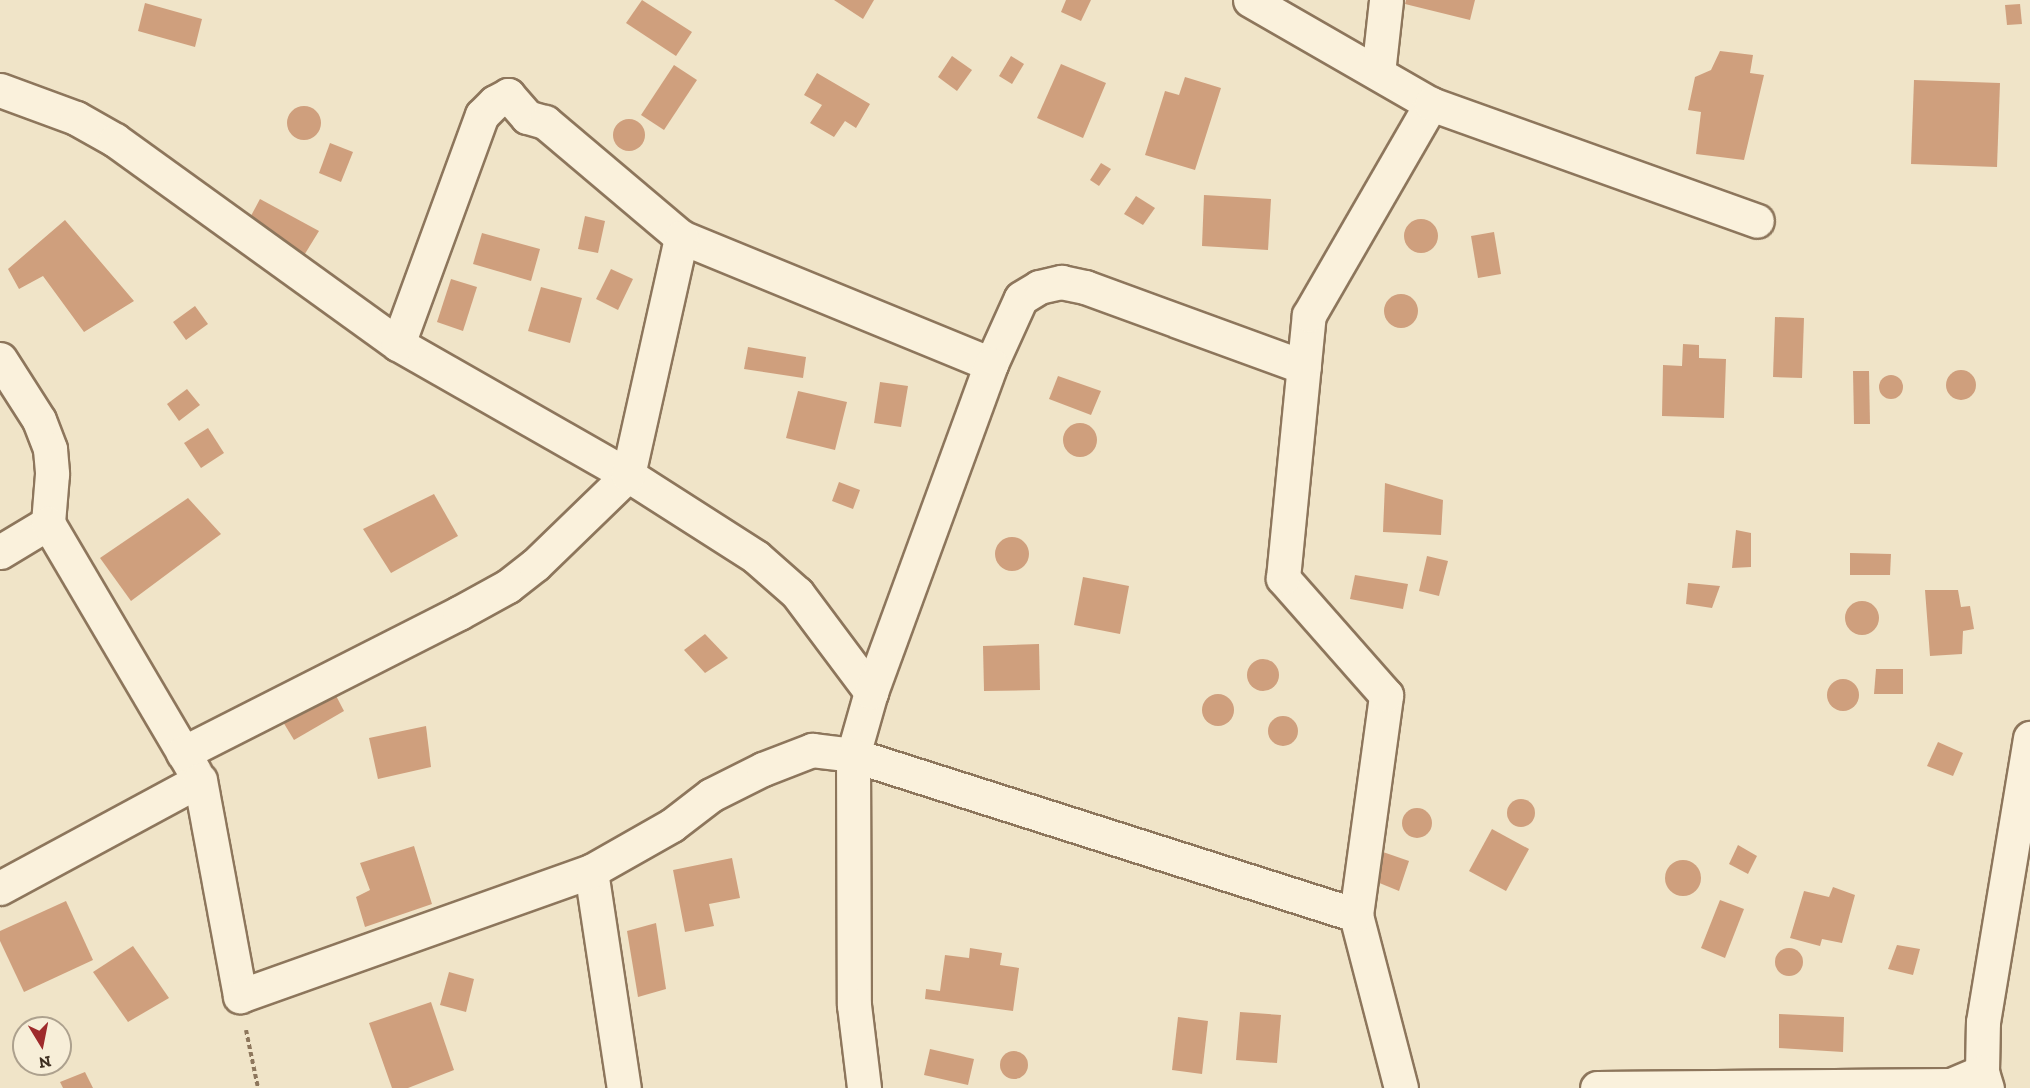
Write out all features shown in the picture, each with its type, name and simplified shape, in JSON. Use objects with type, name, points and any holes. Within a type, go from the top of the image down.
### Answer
[{"type":"street","points":[[1250,0],[1431,104],[1757,220]]},
{"type":"street","points":[[1378,73],[1386,0]]},
{"type":"street","points":[[398,344],[482,115],[495,102],[508,95],[527,117],[544,122],[681,237],[991,364]]},
{"type":"street","points":[[7,101],[76,118],[115,140],[398,344],[628,475],[756,557],[797,594],[871,692]]},
{"type":"street","points":[[1401,1088],[1356,915],[1386,695],[1283,578],[1309,315],[1431,104]]},
{"type":"street","points":[[0,888],[191,767],[508,586],[535,565],[628,475],[681,237]]},
{"type":"street","points":[[864,1088],[854,1005],[854,756],[871,692],[991,364],[1021,298],[1039,287],[1061,282],[1084,287],[1304,367]]},
{"type":"street","points":[[0,359],[39,420],[50,449],[52,474],[48,523],[191,767],[240,996],[591,871],[672,825],[711,795],[763,769],[812,750],[854,756],[1356,915]]},
{"type":"street","points":[[0,552],[48,523]]},
{"type":"street","points":[[1597,1088],[1951,1085],[1984,1080],[1983,1022],[2030,738]]},
{"type":"street","points":[[591,871],[624,1088]]},
{"type":"path","points":[[240,996],[258,1088]]},
{"type":"building","points":[[642,0],[692,32],[676,56],[626,23]]},
{"type":"building","points":[[834,0],[874,0],[863,19]]},
{"type":"building","points":[[1066,0],[1091,0],[1081,21],[1061,12]]},
{"type":"building","points":[[1406,0],[1475,0],[1470,20],[1405,4]]},
{"type":"building","points":[[145,3],[202,19],[195,47],[138,31]]},
{"type":"building","points":[[2020,4],[2022,24],[2007,25],[2005,5]]},
{"type":"building","points":[[1720,51],[1753,55],[1750,73],[1764,75],[1744,160],[1696,154],[1701,112],[1688,110],[1695,77],[1711,70]]},
{"type":"building","points":[[952,56],[972,70],[957,91],[938,77]]},
{"type":"building","points":[[1011,56],[1024,64],[1012,84],[999,76]]},
{"type":"building","points":[[1061,64],[1106,83],[1083,138],[1037,118]]},
{"type":"building","points":[[674,65],[697,80],[664,130],[641,115]]},
{"type":"building","points":[[817,73],[870,104],[856,128],[845,121],[834,137],[810,123],[822,105],[804,95]]},
{"type":"building","points":[[1185,77],[1221,88],[1195,170],[1145,155],[1165,91],[1179,95]]},
{"type":"building","points":[[1914,80],[2000,83],[1997,167],[1911,164]]},
{"type":"building","points":[[304,106],[316,111],[321,123],[316,135],[304,140],[292,135],[287,123],[292,111]]},
{"type":"building","points":[[629,119],[641,123],[645,135],[641,147],[629,151],[617,147],[613,135],[617,123]]},
{"type":"building","points":[[330,143],[353,152],[341,182],[319,173]]},
{"type":"building","points":[[1101,163],[1111,169],[1099,186],[1090,180]]},
{"type":"building","points":[[1204,195],[1271,199],[1268,250],[1202,246]]},
{"type":"building","points":[[1136,196],[1155,208],[1143,225],[1124,214]]},
{"type":"building","points":[[260,199],[319,231],[303,257],[246,225]]},
{"type":"building","points":[[585,216],[605,221],[598,253],[578,249]]},
{"type":"building","points":[[1421,219],[1433,224],[1438,236],[1433,248],[1421,253],[1409,248],[1404,236],[1409,224]]},
{"type":"building","points":[[65,220],[134,301],[84,332],[43,276],[19,289],[8,269]]},
{"type":"building","points":[[1494,232],[1501,274],[1478,278],[1471,236]]},
{"type":"building","points":[[482,233],[540,249],[531,281],[473,264]]},
{"type":"building","points":[[611,269],[633,279],[618,310],[596,299]]},
{"type":"building","points":[[451,279],[477,287],[463,331],[437,322]]},
{"type":"building","points":[[541,287],[582,298],[570,343],[528,331]]},
{"type":"building","points":[[1401,294],[1413,299],[1418,311],[1413,323],[1401,328],[1389,323],[1384,311],[1389,299]]},
{"type":"building","points":[[195,306],[208,324],[186,340],[173,322]]},
{"type":"building","points":[[1775,317],[1804,318],[1802,378],[1773,377]]},
{"type":"building","points":[[1683,344],[1699,345],[1699,358],[1726,359],[1724,418],[1662,416],[1663,365],[1682,366]]},
{"type":"building","points":[[748,347],[806,357],[803,378],[744,369]]},
{"type":"building","points":[[1961,370],[1972,374],[1976,385],[1972,396],[1961,400],[1950,396],[1946,385],[1950,374]]},
{"type":"building","points":[[1853,371],[1869,371],[1870,424],[1854,424]]},
{"type":"building","points":[[1891,375],[1900,378],[1903,387],[1900,396],[1891,399],[1882,396],[1879,387],[1882,378]]},
{"type":"building","points":[[1058,376],[1101,391],[1091,415],[1049,399]]},
{"type":"building","points":[[880,382],[908,386],[901,427],[874,423]]},
{"type":"building","points":[[187,389],[200,405],[179,421],[167,404]]},
{"type":"building","points":[[798,391],[847,402],[835,450],[786,438]]},
{"type":"building","points":[[1080,423],[1092,428],[1097,440],[1092,452],[1080,457],[1068,452],[1063,440],[1068,428]]},
{"type":"building","points":[[208,428],[224,453],[201,468],[184,443]]},
{"type":"building","points":[[839,482],[860,490],[853,509],[832,501]]},
{"type":"building","points":[[1385,483],[1443,500],[1441,535],[1383,532]]},
{"type":"building","points":[[434,494],[458,536],[391,573],[363,529]]},
{"type":"building","points":[[188,498],[221,534],[131,601],[100,558]]},
{"type":"building","points":[[1736,530],[1751,533],[1751,567],[1732,568]]},
{"type":"building","points":[[1012,537],[1024,542],[1029,554],[1024,566],[1012,571],[1000,566],[995,554],[1000,542]]},
{"type":"building","points":[[1850,553],[1891,554],[1890,575],[1850,575]]},
{"type":"building","points":[[1427,556],[1448,561],[1439,596],[1419,591]]},
{"type":"building","points":[[1355,575],[1408,584],[1403,609],[1350,599]]},
{"type":"building","points":[[1083,577],[1129,586],[1120,634],[1074,625]]},
{"type":"building","points":[[1688,583],[1720,586],[1712,608],[1686,604]]},
{"type":"building","points":[[1925,590],[1958,590],[1961,607],[1970,606],[1974,629],[1963,631],[1962,654],[1930,656]]},
{"type":"building","points":[[1862,601],[1874,606],[1879,618],[1874,630],[1862,635],[1850,630],[1845,618],[1850,606]]},
{"type":"building","points":[[705,634],[728,658],[705,673],[684,650]]},
{"type":"building","points":[[1039,644],[1040,690],[984,691],[983,646]]},
{"type":"building","points":[[1263,659],[1274,664],[1279,675],[1274,686],[1263,691],[1252,686],[1247,675],[1252,664]]},
{"type":"building","points":[[1876,669],[1903,669],[1903,694],[1874,694]]},
{"type":"building","points":[[1843,679],[1854,684],[1859,695],[1854,706],[1843,711],[1832,706],[1827,695],[1832,684]]},
{"type":"building","points":[[332,688],[344,711],[294,740],[280,717]]},
{"type":"building","points":[[1218,694],[1230,698],[1234,710],[1230,722],[1218,726],[1206,722],[1202,710],[1206,698]]},
{"type":"building","points":[[1283,716],[1294,720],[1298,731],[1294,742],[1283,746],[1272,742],[1268,731],[1272,720]]},
{"type":"building","points":[[426,726],[431,767],[378,779],[369,738]]},
{"type":"building","points":[[1938,742],[1963,753],[1953,776],[1927,766]]},
{"type":"building","points":[[1521,799],[1531,803],[1535,813],[1531,823],[1521,827],[1511,823],[1507,813],[1511,803]]},
{"type":"building","points":[[1417,808],[1428,812],[1432,823],[1428,834],[1417,838],[1406,834],[1402,823],[1406,812]]},
{"type":"building","points":[[1492,829],[1529,849],[1506,891],[1469,871]]},
{"type":"building","points":[[1738,845],[1757,856],[1748,874],[1729,864]]},
{"type":"building","points":[[414,846],[432,904],[365,927],[356,897],[370,890],[360,863]]},
{"type":"building","points":[[1383,852],[1409,861],[1399,891],[1377,882]]},
{"type":"building","points":[[732,858],[740,898],[709,904],[714,926],[685,932],[673,870]]},
{"type":"building","points":[[1683,860],[1695,866],[1701,878],[1695,890],[1683,896],[1671,890],[1665,878],[1671,866]]},
{"type":"building","points":[[1833,887],[1855,895],[1842,943],[1822,939],[1820,946],[1790,938],[1804,891],[1829,897]]},
{"type":"building","points":[[1720,900],[1744,909],[1725,958],[1701,948]]},
{"type":"building","points":[[66,901],[93,960],[24,992],[0,941],[0,931]]},
{"type":"building","points":[[656,923],[666,989],[638,997],[627,931]]},
{"type":"building","points":[[1897,945],[1920,949],[1913,975],[1888,969]]},
{"type":"building","points":[[133,946],[169,998],[128,1022],[93,972]]},
{"type":"building","points":[[970,948],[1002,953],[1000,965],[1019,968],[1013,1011],[925,999],[926,989],[940,991],[945,955],[969,958]]},
{"type":"building","points":[[1789,948],[1799,952],[1803,962],[1799,972],[1789,976],[1779,972],[1775,962],[1779,952]]},
{"type":"building","points":[[449,972],[474,979],[466,1012],[440,1005]]},
{"type":"building","points":[[431,1002],[454,1070],[408,1088],[392,1088],[369,1023]]},
{"type":"building","points":[[1240,1012],[1281,1015],[1277,1063],[1236,1060]]},
{"type":"building","points":[[1779,1014],[1844,1017],[1843,1052],[1779,1048]]},
{"type":"building","points":[[1178,1017],[1208,1021],[1202,1074],[1172,1070]]},
{"type":"building","points":[[930,1049],[974,1059],[968,1085],[924,1075]]},
{"type":"building","points":[[1014,1051],[1024,1055],[1028,1065],[1024,1075],[1014,1079],[1004,1075],[1000,1065],[1004,1055]]},
{"type":"building","points":[[85,1072],[93,1088],[63,1088],[60,1082]]}]
